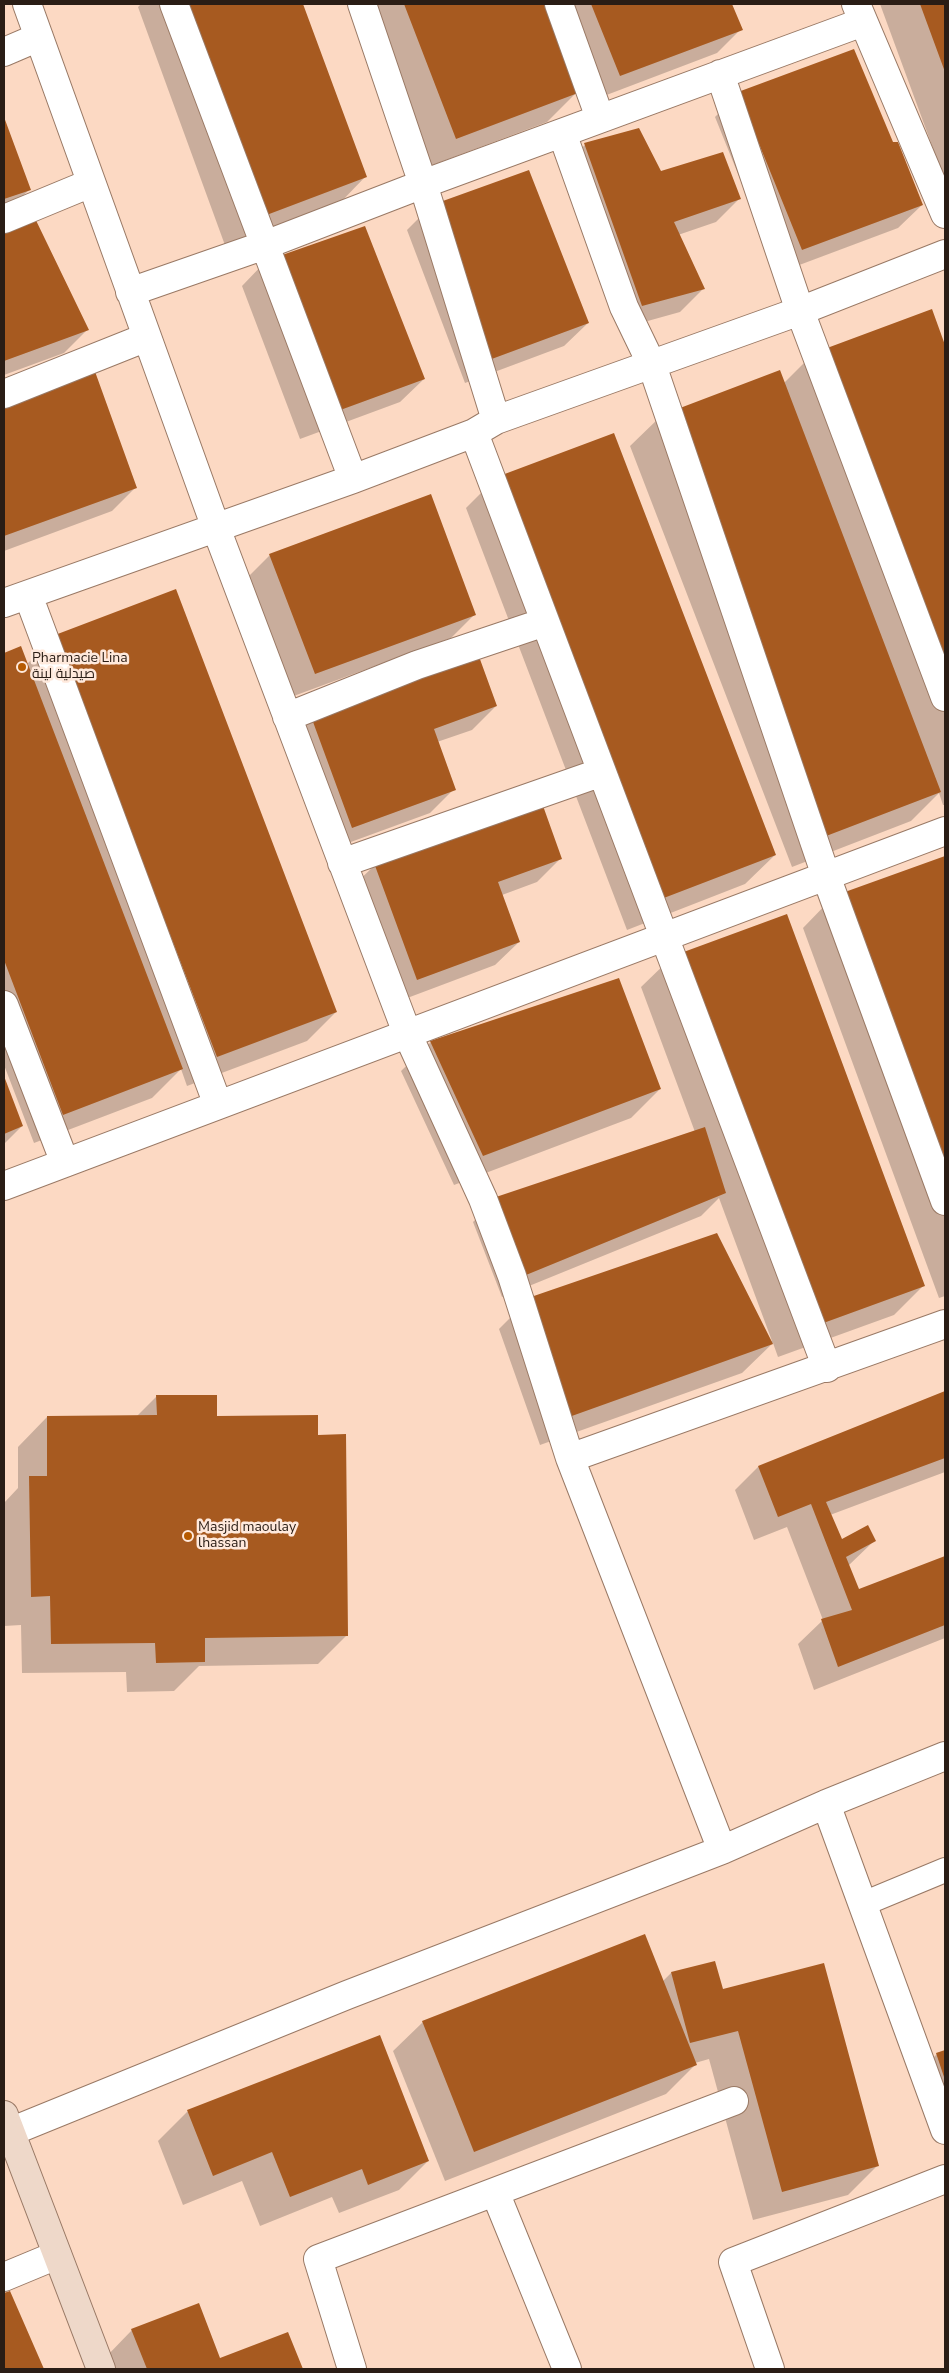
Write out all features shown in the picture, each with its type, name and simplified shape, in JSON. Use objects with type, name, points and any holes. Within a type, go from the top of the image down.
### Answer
[{"type":"street","points":[[27,4],[146,337],[342,864],[407,1034],[483,1199],[512,1276],[570,1458],[722,1850]]},
{"type":"street","points":[[174,4],[354,479]]},
{"type":"street","points":[[362,4],[423,184],[485,426],[545,622],[827,1368]]},
{"type":"street","points":[[558,4],[600,118]]},
{"type":"street","points":[[130,292],[265,245],[423,184],[720,74],[859,13],[945,214]]},
{"type":"street","points":[[4,52],[39,37]]},
{"type":"street","points":[[720,74],[800,311],[945,697]]},
{"type":"street","points":[[562,133],[624,307],[652,365],[826,876],[945,1201]]},
{"type":"street","points":[[4,219],[91,183]]},
{"type":"street","points":[[218,1105],[11,597],[354,479],[485,426],[800,311],[945,254]]},
{"type":"street","points":[[4,394],[146,337]]},
{"type":"street","points":[[287,717],[417,665],[545,622]]},
{"type":"street","points":[[342,864],[602,772]]},
{"type":"street","points":[[4,1186],[945,831]]},
{"type":"street","points":[[4,1005],[65,1163]]},
{"type":"street","points":[[570,1458],[827,1368],[945,1324]]},
{"type":"street","points":[[101,2369],[7,2123],[347,1995],[722,1850],[826,1804],[945,1756]]},
{"type":"street","points":[[826,1804],[945,2130]]},
{"type":"street","points":[[352,2369],[318,2259],[734,2101]]},
{"type":"street","points":[[770,2369],[733,2262],[945,2179]]},
{"type":"street","points":[[495,2192],[567,2369]]},
{"type":"street","points":[[4,2277],[57,2255]]},
{"type":"lane","points":[[862,1904],[945,1870]]},
{"type":"building","points":[[176,4],[303,4],[367,177],[256,219]]},
{"type":"building","points":[[404,4],[546,4],[578,93],[456,139]]},
{"type":"building","points":[[591,4],[732,4],[743,30],[620,76]]},
{"type":"building","points":[[920,4],[945,4],[945,72]]},
{"type":"building","points":[[854,49],[893,142],[898,142],[923,205],[802,250],[738,92]]},
{"type":"building","points":[[4,117],[31,190],[4,199]]},
{"type":"building","points":[[639,128],[661,171],[723,152],[741,199],[674,222],[705,289],[642,306],[584,143]]},
{"type":"building","points":[[529,170],[589,323],[489,360],[429,206]]},
{"type":"building","points":[[30,208],[89,330],[4,361],[4,221]]},
{"type":"building","points":[[365,226],[425,379],[324,416],[265,261]]},
{"type":"building","points":[[932,309],[945,345],[945,705],[811,354]]},
{"type":"building","points":[[93,366],[137,488],[4,536],[4,399]]},
{"type":"building","points":[[780,370],[941,792],[821,838],[659,416]]},
{"type":"building","points":[[614,433],[776,855],[656,901],[494,478]]},
{"type":"building","points":[[431,494],[476,615],[315,674],[269,554]]},
{"type":"building","points":[[176,589],[337,1012],[217,1057],[55,635]]},
{"type":"building","points":[[21,646],[183,1069],[63,1115],[4,960],[4,653]]},
{"type":"building","points":[[477,651],[497,706],[434,729],[456,790],[352,828],[309,711]]},
{"type":"building","points":[[542,803],[562,859],[498,882],[520,942],[417,980],[374,863]]},
{"type":"building","points":[[945,856],[945,1206],[831,897]]},
{"type":"building","points":[[787,914],[925,1286],[807,1329],[670,957]]},
{"type":"building","points":[[619,978],[661,1089],[483,1156],[430,1041]]},
{"type":"building","points":[[4,1076],[23,1126],[4,1134]]},
{"type":"building","points":[[705,1127],[726,1193],[526,1275],[496,1197]]},
{"type":"building","points":[[717,1233],[773,1344],[569,1417],[528,1298]]},
{"type":"building","points":[[945,1391],[945,1458],[826,1502],[842,1539],[868,1525],[876,1541],[846,1557],[859,1589],[945,1556],[945,1625],[838,1667],[821,1619],[852,1610],[811,1504],[778,1517],[758,1466]]},
{"type":"building","name":"Masjid maoulay lhassan","points":[[156,1395],[217,1395],[217,1416],[318,1415],[318,1435],[346,1434],[348,1636],[205,1638],[205,1662],[156,1663],[155,1643],[51,1644],[50,1596],[31,1597],[29,1476],[47,1476],[47,1416],[157,1415]]},
{"type":"building","points":[[645,1934],[697,2065],[474,2152],[422,2021]]},
{"type":"building","points":[[715,1961],[723,1989],[824,1963],[879,2166],[782,2192],[738,2031],[690,2043],[671,1972]]},
{"type":"building","points":[[380,2035],[429,2161],[368,2185],[362,2169],[290,2197],[272,2152],[213,2176],[187,2110]]},
{"type":"building","points":[[945,2050],[945,2080],[936,2053]]},
{"type":"building","points":[[10,2291],[44,2369],[4,2369],[4,2293]]},
{"type":"building","points":[[199,2303],[220,2358],[288,2332],[303,2369],[147,2369],[131,2329]]},
{"type":"place","name":"Pharmacie Lina صيدلية لينة","points":[[22,667]]},
{"type":"place","name":"Masjid maoulay lhassan","points":[[188,1536]]}]
